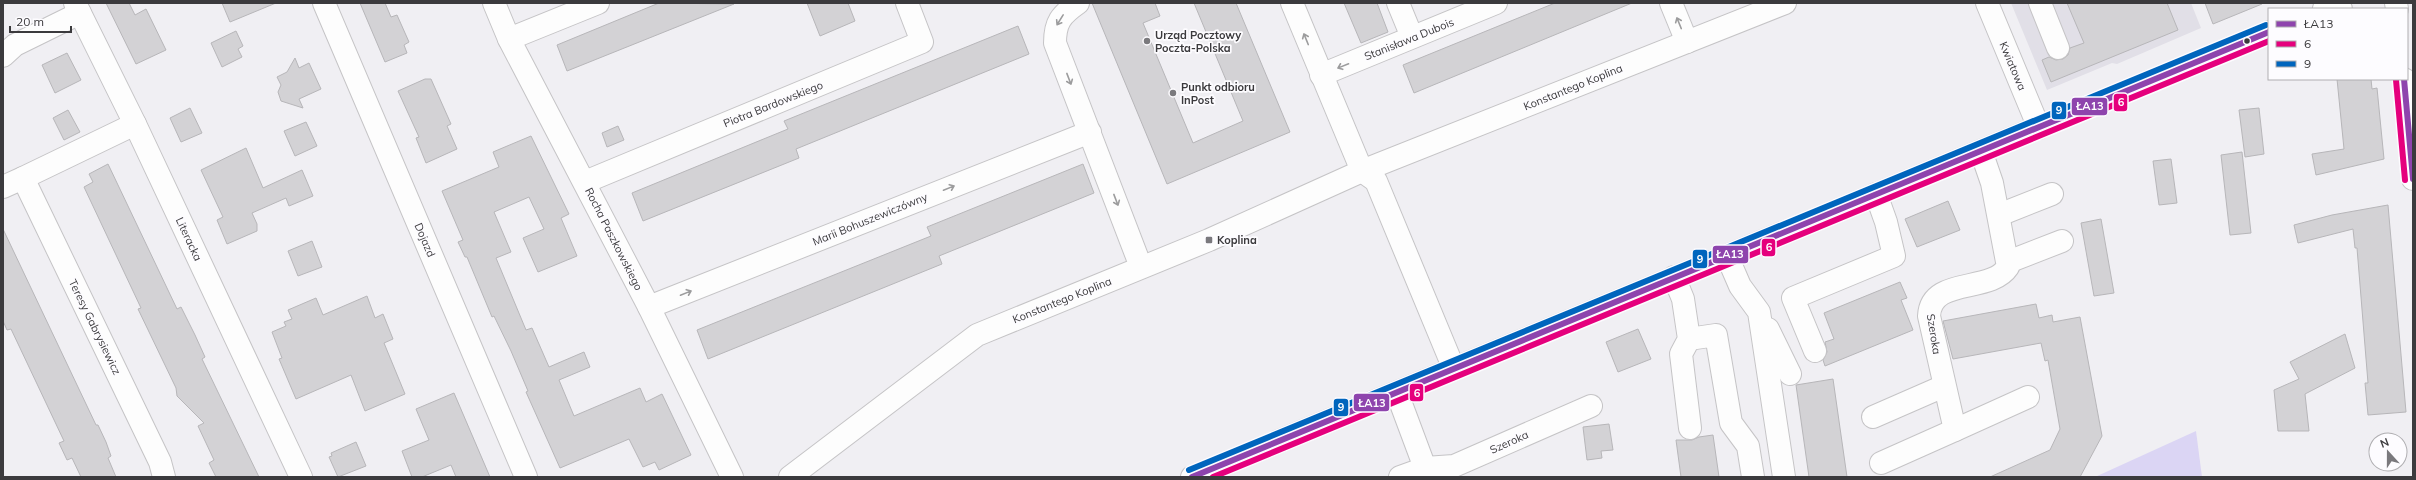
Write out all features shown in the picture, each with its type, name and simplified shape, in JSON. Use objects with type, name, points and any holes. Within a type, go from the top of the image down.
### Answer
[{"type":"street","name":"Dojazd","points":[[324,3],[526,477]]},
{"type":"street","name":"Rocha Paszkowskiego","points":[[494,3],[510,39],[649,307],[732,477]]},
{"type":"street","points":[[510,39],[598,3]]},
{"type":"street","name":"Piotra Bardowskiego","points":[[585,182],[922,42],[907,3]]},
{"type":"street","points":[[1078,3],[1064,13],[1055,28],[1055,43],[1142,267]]},
{"type":"street","points":[[1292,3],[1362,171],[1376,181],[1454,369]]},
{"type":"street","points":[[1398,3],[1412,37]]},
{"type":"street","name":"Stanisława Dubois","points":[[1321,75],[1496,3]]},
{"type":"street","points":[[1671,3],[1687,42]]},
{"type":"street","name":"Konstantego Koplina","points":[[790,477],[977,335],[1142,267],[1362,171],[1784,3]]},
{"type":"street","name":"Kwiatowa","points":[[1987,3],[2039,128]]},
{"type":"street","points":[[2040,3],[2058,48]]},
{"type":"street","points":[[3,56],[15,45],[77,8]]},
{"type":"street","name":"Literacka","points":[[77,8],[135,124],[301,477]]},
{"type":"street","points":[[1198,476],[1674,277],[2268,32]]},
{"type":"street","points":[[2404,80],[2413,179]]},
{"type":"street","points":[[3,187],[135,124]]},
{"type":"street","name":"Marii Bohuszewiczówny","points":[[649,307],[1090,132]]},
{"type":"street","points":[[1981,151],[1991,179],[2008,262],[2062,241]]},
{"type":"street","name":"Teresy Gabrysiewicz","points":[[23,178],[160,462],[164,477]]},
{"type":"street","points":[[1815,351],[1793,298],[1894,256],[1886,222],[1876,194]]},
{"type":"street","points":[[1999,215],[2052,194]]},
{"type":"street","points":[[1727,256],[1740,286],[1759,312],[1790,374]]},
{"type":"street","name":"Szeroka","points":[[1955,430],[1929,316],[1930,307],[1936,298],[1946,292],[2004,274],[2008,267],[2008,262]]},
{"type":"street","points":[[1674,277],[1683,299],[1689,339],[1681,354],[1690,428]]},
{"type":"street","points":[[1759,312],[1784,477]]},
{"type":"street","points":[[1689,339],[1716,335],[1730,423],[1748,446],[1753,477]]},
{"type":"street","points":[[1873,417],[1944,386]]},
{"type":"street","points":[[1397,393],[1425,468],[1444,477]]},
{"type":"street","points":[[1881,463],[2028,397]]},
{"type":"street","name":"Szeroka","points":[[1400,477],[1425,468],[1454,466],[1590,406]]},
{"type":"shaded area","points":[[2011,3],[2191,3],[2201,28],[2117,64],[2112,63],[2047,90]]},
{"type":"shaded area","points":[[2196,431],[2202,477],[2095,477]]},
{"type":"building","points":[[106,3],[129,3],[135,15],[146,9],[166,50],[136,64]]},
{"type":"building","points":[[222,3],[276,3],[230,22]]},
{"type":"building","points":[[360,3],[385,3],[391,17],[397,15],[409,42],[404,45],[407,53],[385,62]]},
{"type":"building","points":[[659,3],[734,4],[567,71],[557,45]]},
{"type":"building","points":[[807,3],[848,3],[855,21],[820,36]]},
{"type":"building","points":[[1092,3],[1155,3],[1160,16],[1143,23],[1193,143],[1243,121],[1194,3],[1236,3],[1290,132],[1167,184]]},
{"type":"building","points":[[1344,3],[1377,3],[1388,32],[1361,43]]},
{"type":"building","points":[[1555,3],[1632,3],[1414,93],[1403,65]]},
{"type":"building","points":[[2067,3],[2167,3],[2178,30],[2051,82],[2042,60],[2049,57],[2056,60],[2063,59],[2068,55],[2070,48],[2084,43]]},
{"type":"building","points":[[2205,3],[2262,3],[2262,4],[2213,24]]},
{"type":"building","points":[[1018,26],[1029,54],[796,149],[799,158],[643,221],[632,193],[788,129],[784,121]]},
{"type":"building","points":[[236,31],[243,46],[238,49],[242,57],[222,67],[211,43]]},
{"type":"building","points":[[67,53],[81,80],[55,93],[42,65]]},
{"type":"building","points":[[295,58],[299,68],[309,63],[321,89],[299,99],[303,108],[281,101],[278,92],[281,85],[277,77],[287,72]]},
{"type":"building","points":[[425,79],[431,79],[451,124],[447,126],[457,149],[426,163],[416,138],[419,137],[398,91]]},
{"type":"building","points":[[2337,80],[2371,80],[2372,89],[2377,88],[2384,159],[2316,175],[2312,154],[2344,149]]},
{"type":"building","points":[[190,108],[202,133],[181,142],[170,118]]},
{"type":"building","points":[[2259,108],[2264,154],[2245,157],[2239,110]]},
{"type":"building","points":[[68,110],[80,132],[64,140],[53,118]]},
{"type":"building","points":[[306,122],[317,146],[295,156],[284,131]]},
{"type":"building","points":[[618,126],[624,140],[607,147],[602,133]]},
{"type":"building","points":[[531,136],[569,214],[561,218],[577,256],[538,272],[523,238],[544,229],[529,197],[494,212],[511,252],[496,258],[526,330],[532,328],[549,367],[584,352],[590,367],[559,380],[574,416],[640,388],[646,402],[662,394],[691,455],[659,470],[655,462],[643,467],[629,439],[560,468],[526,392],[528,391],[511,351],[494,316],[492,317],[467,257],[465,257],[458,242],[463,240],[442,191],[499,167],[493,152]]},
{"type":"building","points":[[246,148],[263,188],[302,170],[313,196],[289,206],[286,198],[252,213],[257,224],[257,231],[227,244],[217,220],[223,217],[201,170]]},
{"type":"building","points":[[2242,152],[2251,233],[2230,235],[2221,155]]},
{"type":"building","points":[[2171,159],[2177,203],[2159,205],[2153,161]]},
{"type":"building","points":[[108,164],[177,309],[181,307],[195,335],[205,357],[202,359],[259,477],[216,477],[209,463],[214,460],[198,426],[204,423],[177,396],[176,388],[138,309],[141,308],[84,187],[93,182],[89,174]]},
{"type":"building","points":[[1083,164],[1094,193],[939,256],[942,264],[708,359],[697,330],[931,236],[927,227]]},
{"type":"building","points":[[1948,201],[1960,230],[1917,247],[1905,219]]},
{"type":"building","points":[[2388,205],[2406,412],[2368,415],[2365,383],[2368,383],[2357,248],[2355,248],[2353,229],[2298,243],[2294,225],[2332,215]]},
{"type":"building","points":[[2101,219],[2114,293],[2094,296],[2081,223]]},
{"type":"building","points":[[3,229],[96,425],[98,425],[106,442],[111,456],[108,458],[116,477],[81,477],[72,458],[67,460],[59,443],[64,441],[11,329],[7,330],[3,321]]},
{"type":"building","points":[[312,241],[322,267],[298,276],[288,251]]},
{"type":"building","points":[[1900,282],[1907,298],[1901,300],[1913,330],[1825,366],[1823,360],[1827,352],[1825,342],[1834,339],[1824,313]]},
{"type":"building","points":[[367,296],[375,318],[383,314],[393,339],[384,343],[405,394],[365,411],[351,375],[296,399],[279,359],[282,358],[272,332],[286,326],[284,322],[292,319],[288,310],[316,298],[323,315]]},
{"type":"building","points":[[2036,304],[2039,318],[2052,315],[2053,322],[2080,317],[2102,436],[2080,477],[1990,477],[2050,450],[2060,429],[2048,360],[2045,361],[2041,343],[1953,359],[1943,321]]},
{"type":"building","points":[[1638,329],[1651,359],[1618,372],[1606,342]]},
{"type":"building","points":[[2345,334],[2355,368],[2305,394],[2309,431],[2278,431],[2274,390],[2299,379],[2290,362]]},
{"type":"building","points":[[1833,379],[1847,477],[1809,477],[1796,385]]},
{"type":"building","points":[[454,393],[490,477],[456,477],[451,465],[422,477],[412,477],[402,451],[429,440],[416,409]]},
{"type":"building","points":[[1609,424],[1613,450],[1601,451],[1602,458],[1587,460],[1583,427]]},
{"type":"building","points":[[1713,435],[1719,477],[1681,477],[1676,440],[1692,440],[1699,437]]},
{"type":"building","points":[[356,442],[366,466],[338,477],[329,457],[332,456],[331,453]]},
{"type":"transit line","name":"9","points":[[1189,470],[2266,25]]},
{"type":"transit line","name":"ŁA13","points":[[1192,477],[2268,32]]},
{"type":"transit line","name":"6","points":[[1213,477],[2268,41]]},
{"type":"transit line","name":"6","points":[[2396,80],[2405,180]]},
{"type":"transit line","name":"ŁA13","points":[[2404,80],[2413,179]]},
{"type":"place","name":"Urząd Pocztowy Poczta-Polska","points":[[1147,41]]},
{"type":"place","name":"Punkt odbioru InPost","points":[[1173,93]]},
{"type":"place","name":"Koplina","points":[[1209,240]]}]
